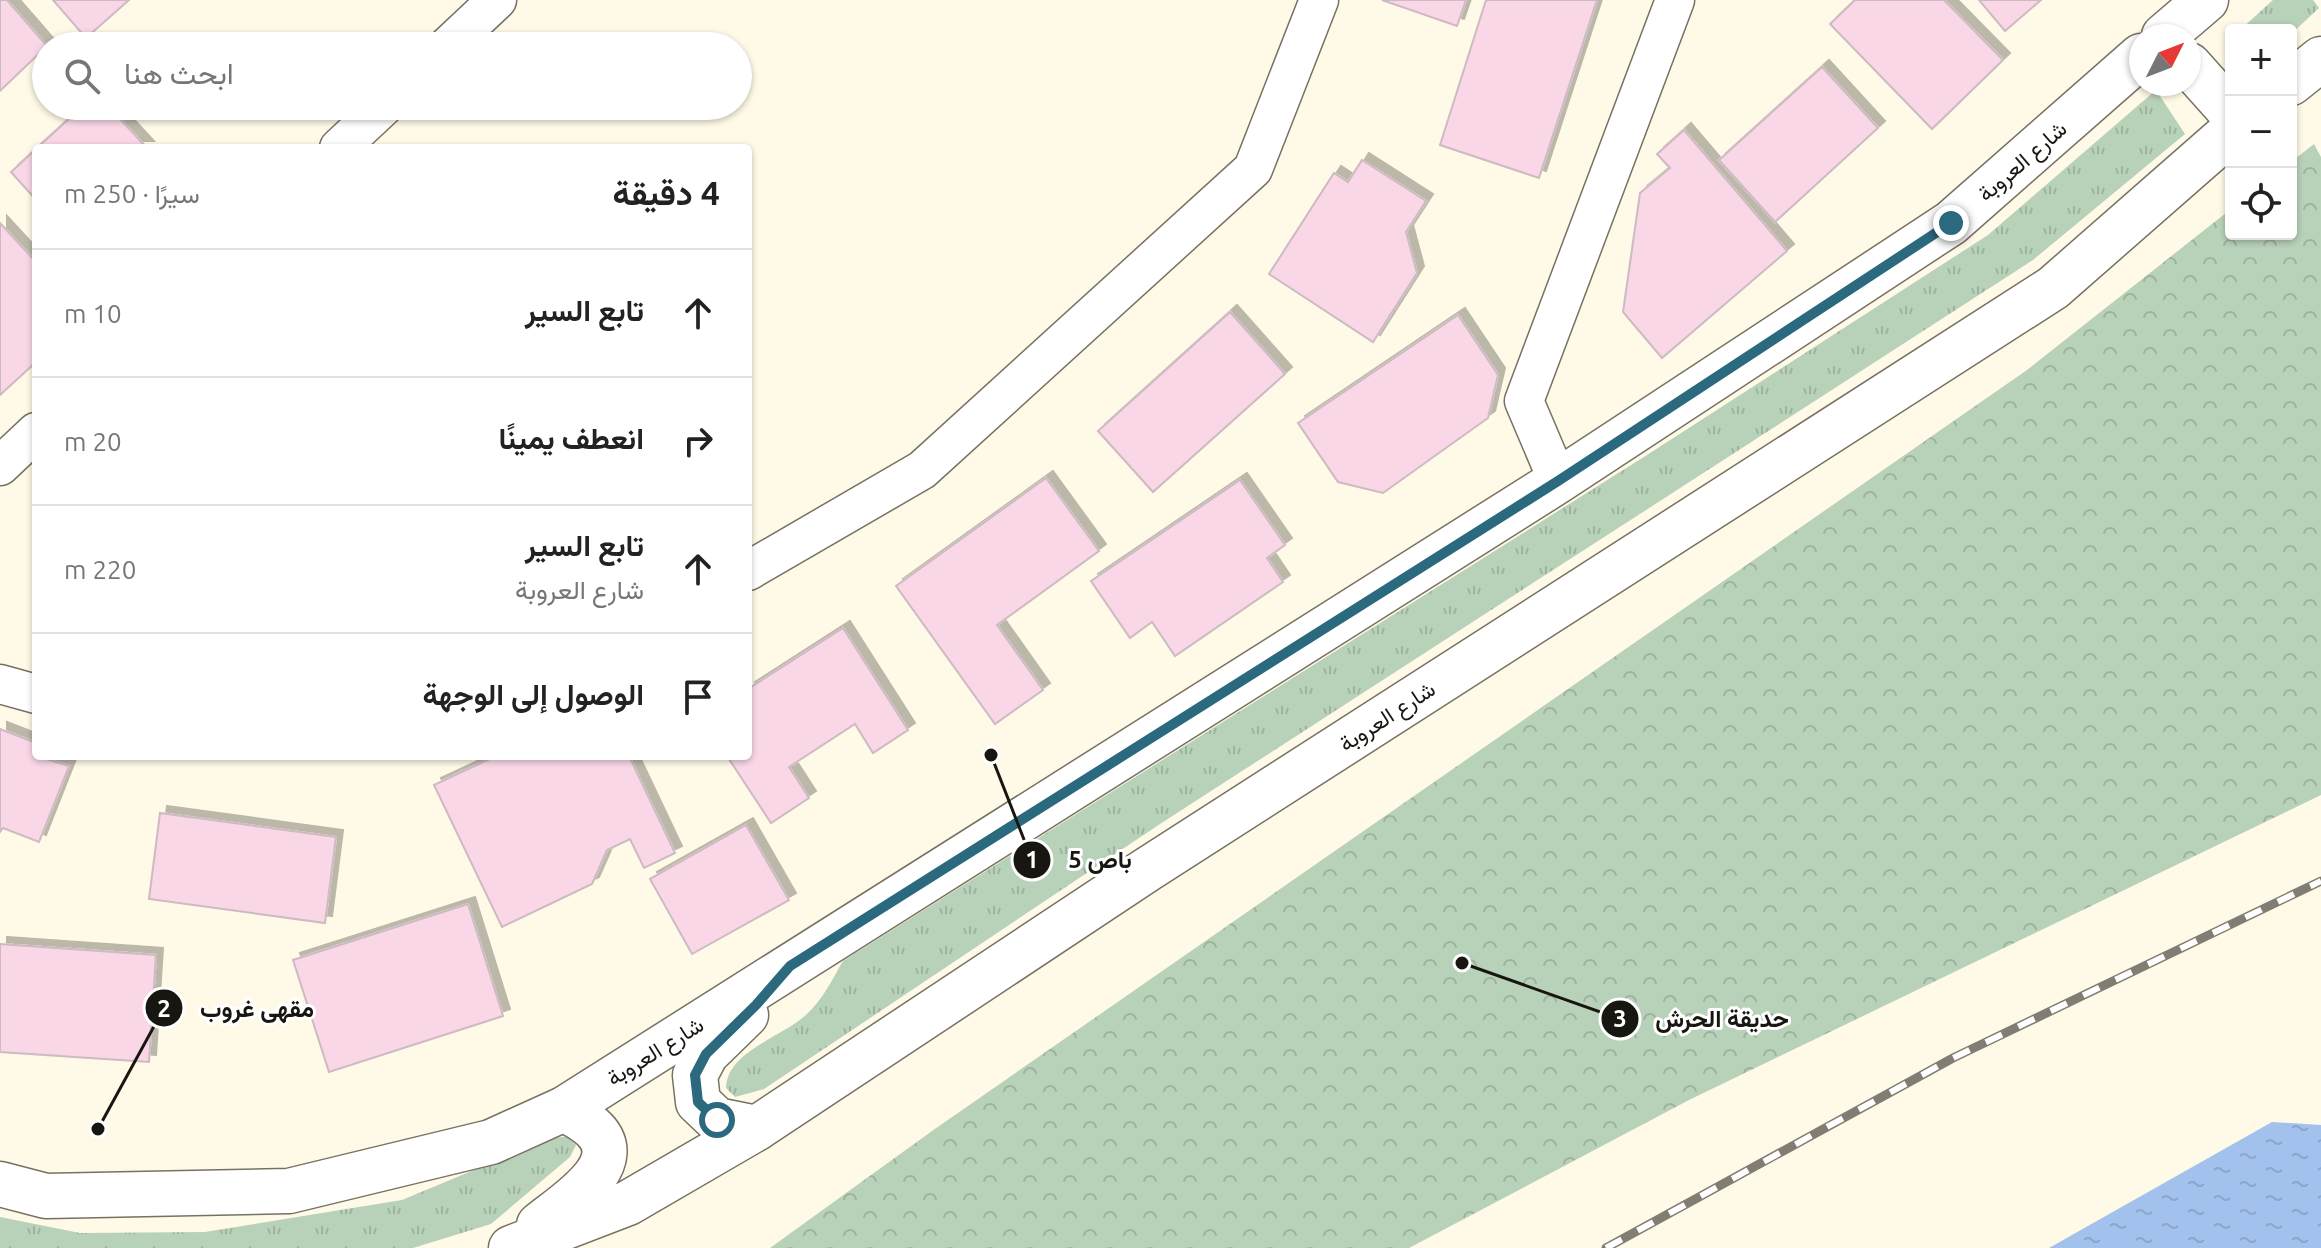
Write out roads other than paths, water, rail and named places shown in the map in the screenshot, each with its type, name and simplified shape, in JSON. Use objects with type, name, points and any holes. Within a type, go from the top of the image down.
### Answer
[{"type":"main road","points":[[2178,24],[2206,0]]},
{"type":"main road","points":[[2297,78],[2321,59]]},
{"type":"main road","name":"شارع العروبة","points":[[0,1184],[46,1196],[289,1191],[491,1142],[564,1109],[1558,481],[1951,223],[2129,67]]},
{"type":"main road","points":[[2201,78],[2225,105]]},
{"type":"main road","name":"شارع العروبة","points":[[512,1248],[628,1203],[757,1128],[1161,860],[2053,288],[2225,137]]},
{"type":"main road","points":[[757,1128],[717,1120],[698,1102],[695,1075],[706,1054],[790,966]]},
{"type":"main road","points":[[512,1248],[596,1176],[606,1157],[602,1138],[593,1127],[564,1109]]},
{"type":"street","points":[[463,32],[497,0]]},
{"type":"street","points":[[752,569],[922,470],[1253,169],[1319,0]]},
{"type":"street","points":[[1558,481],[1524,401],[1675,0]]},
{"type":"street","points":[[343,144],[369,120]]},
{"type":"street","points":[[0,466],[32,436]]},
{"type":"street","points":[[0,684],[32,693]]},
{"type":"water","points":[[2272,1122],[2321,1125],[2321,1248],[2049,1248]]},
{"type":"railway","points":[[1606,1248],[1953,1058],[2321,881]]},
{"type":"place","name":"باص 5","points":[[991,755]]},
{"type":"place","name":"حديقة الحرش","points":[[1462,963]]},
{"type":"place","name":"مقهى غروب","points":[[98,1129]]}]
